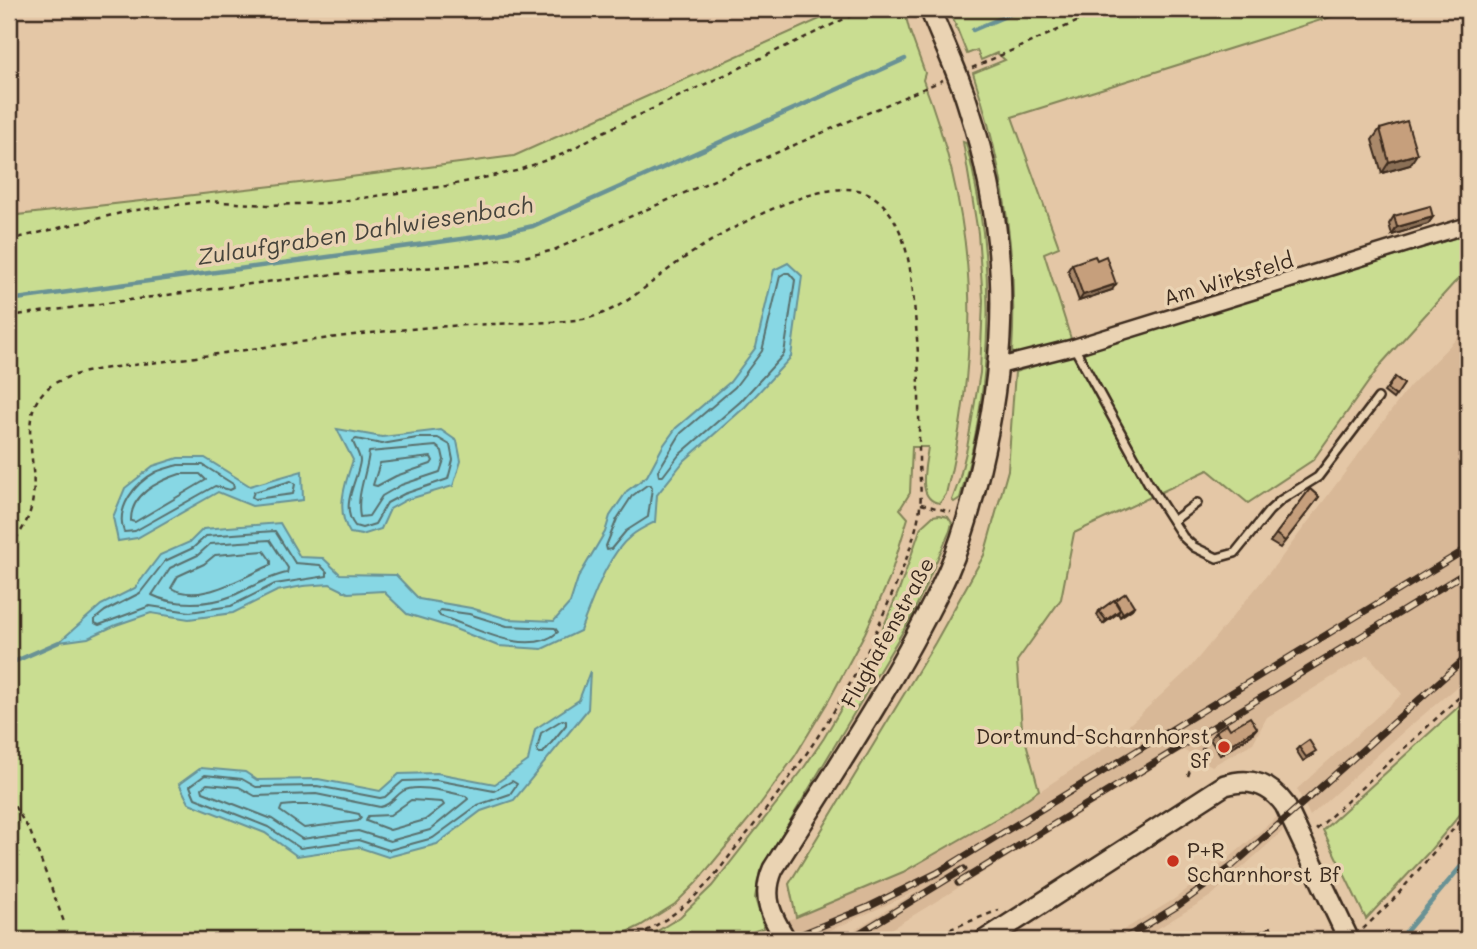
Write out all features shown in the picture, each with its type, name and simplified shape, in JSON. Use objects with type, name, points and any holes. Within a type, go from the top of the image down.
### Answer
[{"type":"main road","name":"Flughafenstraße","points":[[786,940],[768,908],[766,894],[773,869],[905,656],[942,585],[967,516],[986,441],[999,366],[1002,281],[995,211],[983,156],[957,74],[925,13]]},
{"type":"main road","points":[[985,940],[1157,827],[1234,782],[1258,782],[1278,795],[1348,939]]},
{"type":"street","name":"Am Wirksfeld","points":[[999,366],[1074,348],[1468,225]]},
{"type":"lane","points":[[1074,348],[1149,485],[1183,537],[1194,547],[1217,558],[1235,553],[1275,505],[1318,477],[1378,398]]},
{"type":"lane","points":[[1173,521],[1197,503]]},
{"type":"path","points":[[9,240],[130,211],[208,201],[267,205],[327,202],[446,186],[516,172],[563,154],[601,133],[857,13],[882,9],[925,13]]},
{"type":"path","points":[[9,316],[317,276],[468,264],[531,256],[554,250],[1106,9]]},
{"type":"path","points":[[9,547],[26,524],[33,499],[34,466],[29,419],[34,402],[46,389],[61,379],[82,373],[407,329],[552,322],[590,317],[627,302],[678,262],[744,222],[837,188],[854,188],[870,195],[886,208],[903,240],[912,283],[919,357],[921,504],[904,567],[866,655],[806,754],[771,804],[701,891],[662,923],[630,940]]},
{"type":"path","points":[[921,504],[967,516]]},
{"type":"path","points":[[1303,842],[1468,688]]},
{"type":"path","points":[[1188,776],[1196,754],[1208,745]]},
{"type":"path","points":[[9,799],[30,831],[64,922]]},
{"type":"path","points":[[1348,939],[1371,924],[1468,812]]},
{"type":"path","points":[[922,940],[998,909],[1018,919]]},
{"type":"path","points":[[1458,940],[1468,929]]},
{"type":"shaded area","points":[[1468,327],[1468,677],[1310,816],[1297,789],[1402,694],[1368,655],[1267,717],[1253,743],[1212,766],[1183,750],[873,940],[838,940],[919,890],[809,940],[729,940],[796,917],[903,872],[1008,812],[1102,750],[1189,669],[1281,558],[1409,387]]},
{"type":"shaded area","points":[[1278,816],[1286,828],[1211,896],[1139,940],[1107,940],[1173,900]]},
{"type":"green space","points":[[842,9],[904,9],[925,73],[923,80],[955,184],[969,285],[969,336],[958,440],[946,494],[940,503],[927,495],[925,488],[924,471],[928,447],[912,447],[910,493],[900,509],[908,518],[889,580],[865,633],[795,756],[753,814],[696,883],[675,904],[611,940],[9,940],[9,216],[514,156]]},
{"type":"green space","points":[[968,9],[1356,9],[1012,117],[1059,247],[1044,253],[1072,342],[1021,356],[1012,352],[1013,281],[1006,211],[993,142],[973,73],[1005,60],[997,53],[981,60],[977,50],[967,54],[952,16]]},
{"type":"green space","points":[[963,142],[966,143],[976,187],[983,232],[987,321],[980,410],[960,498],[954,502],[952,500],[967,448],[980,373],[983,300],[978,233]]},
{"type":"green space","points":[[1468,234],[1468,270],[1382,363],[1313,460],[1248,503],[1208,470],[1074,533],[1061,599],[1017,661],[1022,728],[1039,790],[1008,812],[903,872],[796,917],[789,884],[935,643],[984,555],[1008,470],[1015,372]]},
{"type":"green space","points":[[933,516],[948,517],[952,523],[950,531],[912,616],[760,871],[755,898],[764,928],[729,940],[643,940],[680,917],[712,886],[801,772],[870,659],[900,588],[921,527]]},
{"type":"green space","points":[[1468,698],[1468,805],[1428,853],[1366,919],[1323,830]]},
{"type":"water","points":[[788,263],[802,276],[791,357],[745,407],[684,461],[657,495],[655,522],[631,536],[614,555],[580,631],[542,649],[498,646],[407,614],[383,591],[348,593],[330,584],[277,591],[233,613],[189,619],[151,613],[88,638],[59,642],[101,605],[135,588],[160,555],[190,542],[203,529],[280,523],[300,557],[323,558],[340,574],[396,575],[419,599],[471,608],[508,619],[554,621],[570,603],[578,578],[605,532],[610,516],[627,491],[647,476],[676,428],[730,382],[756,347],[774,270]]},
{"type":"water","points":[[337,429],[382,437],[441,430],[457,441],[461,461],[453,486],[406,500],[390,509],[381,529],[362,535],[350,533],[345,524],[342,506],[353,460]]},
{"type":"water","points":[[178,458],[205,458],[250,486],[302,471],[303,500],[252,506],[218,492],[137,538],[118,541],[113,517],[125,488],[153,466]]},
{"type":"water","points":[[590,671],[588,709],[514,800],[481,811],[437,844],[388,857],[358,847],[297,856],[265,833],[189,803],[179,784],[201,768],[245,772],[257,780],[318,779],[380,791],[399,774],[437,773],[495,784],[528,761],[535,729],[579,700]]},
{"type":"building","points":[[1407,121],[1417,154],[1389,162],[1380,129]]},
{"type":"building","points":[[1430,206],[1433,217],[1397,227],[1394,216]]},
{"type":"building","points":[[1095,256],[1097,260],[1106,256],[1116,284],[1083,295],[1072,264]]},
{"type":"building","points":[[1395,377],[1404,384],[1396,396],[1387,389]]},
{"type":"building","points":[[1310,489],[1319,497],[1285,541],[1276,534]]},
{"type":"building","points":[[1126,593],[1134,606],[1123,613],[1115,600]]},
{"type":"building","points":[[1114,600],[1120,610],[1106,620],[1099,611]]},
{"type":"building","points":[[1250,717],[1257,728],[1226,747],[1216,731],[1227,724],[1230,729]]},
{"type":"building","points":[[1309,740],[1316,751],[1306,757],[1299,747]]},
{"type":"building","points":[[1271,927],[1277,940],[1251,940],[1249,937]]},
{"type":"waterway","name":"Zulaufgraben Dahlwiesenbach","points":[[973,30],[1022,9]]},
{"type":"waterway","name":"Zulaufgraben Dahlwiesenbach","points":[[9,300],[498,234],[533,226],[905,59]]},
{"type":"waterway","points":[[9,664],[59,642]]},
{"type":"waterway","points":[[1399,940],[1468,858]]},
{"type":"railway","points":[[787,940],[868,907],[937,873],[1468,548]]},
{"type":"railway","points":[[958,883],[1468,571]]},
{"type":"railway","points":[[1122,940],[1179,905],[1231,867],[1468,656]]},
{"type":"railway","points":[[848,940],[964,869]]},
{"type":"place","name":"Dortmund-Scharnhorst Sf","points":[[1224,747]]},
{"type":"place","name":"P+R Scharnhorst Bf","points":[[1173,861]]}]
